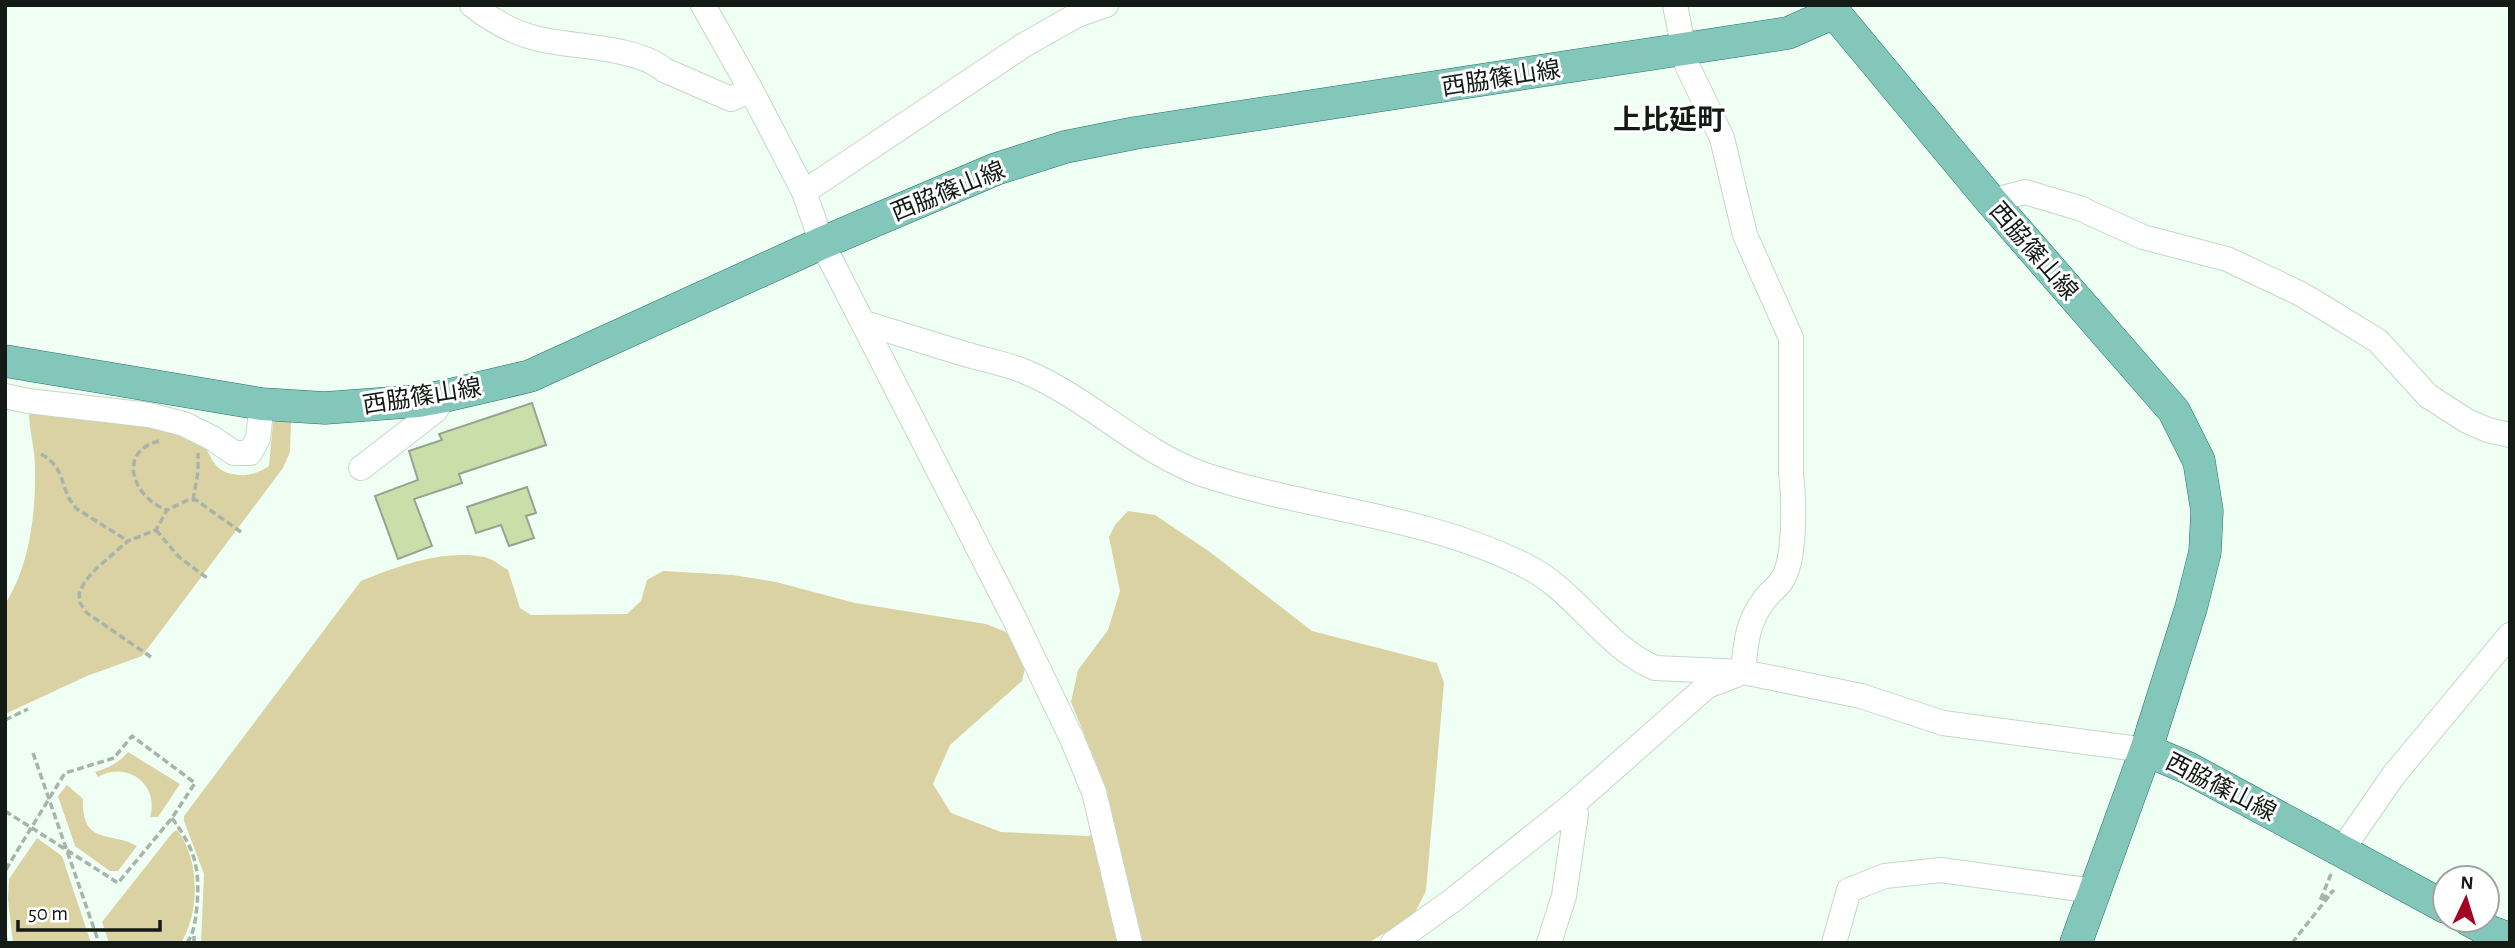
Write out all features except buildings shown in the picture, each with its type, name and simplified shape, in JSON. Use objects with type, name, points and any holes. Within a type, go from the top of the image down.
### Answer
[{"type":"main road","name":"西脇篠山線","points":[[5,361],[262,404],[325,408],[418,401],[445,396],[530,376],[822,243],[996,169],[1065,147],[1135,133],[1788,33],[1830,9],[1991,201],[2174,411],[2199,461],[2207,511],[2205,552],[2191,608],[2146,750],[2188,768],[2431,899]]},
{"type":"main road","points":[[2076,943],[2146,750]]},
{"type":"street","points":[[472,5],[507,28],[540,39],[608,50],[657,64],[731,99],[751,90]]},
{"type":"street","points":[[703,5],[804,192],[822,243],[1014,618],[1073,741],[1094,792],[1130,943]]},
{"type":"street","points":[[804,192],[1024,45],[1077,15],[1106,5]]},
{"type":"street","points":[[1675,5],[1682,49],[1722,138],[1745,234],[1791,338],[1791,473],[1794,495],[1792,544],[1784,579],[1764,600],[1747,629],[1744,672]]},
{"type":"street","points":[[1991,201],[2025,192],[2078,208],[2143,237],[2227,259],[2299,293],[2378,341],[2428,396],[2467,421],[2510,435]]},
{"type":"street","points":[[864,323],[1026,372],[1079,401],[1164,457],[1204,474],[1275,495],[1384,517],[1480,547],[1527,566],[1545,578],[1595,624],[1644,663],[1655,668],[1744,672],[1861,696],[1943,723],[2146,750]]},
{"type":"street","points":[[5,396],[149,415],[184,424],[234,453],[250,453],[257,438],[262,404]]},
{"type":"street","points":[[361,468],[435,411],[445,396]]},
{"type":"street","points":[[2342,850],[2393,776],[2510,635]]},
{"type":"street","points":[[1393,943],[1570,807],[1707,686],[1744,672]]},
{"type":"street","points":[[1549,943],[1566,883],[1576,814],[1570,807]]},
{"type":"street","points":[[1834,943],[1849,890],[1885,876],[1941,870],[2094,891]]},
{"type":"path","points":[[161,440],[140,449],[136,456],[134,474],[141,492],[151,502],[167,510]]},
{"type":"path","points":[[193,500],[198,472],[198,453],[195,446]]},
{"type":"path","points":[[41,454],[57,466],[71,503],[76,509],[128,541]]},
{"type":"path","points":[[151,657],[87,613],[80,603],[79,594],[85,581],[128,541],[156,530],[167,510],[193,500]]},
{"type":"path","points":[[193,500],[241,532]]},
{"type":"path","points":[[156,530],[177,556],[207,579]]},
{"type":"path","points":[[5,720],[28,709]]},
{"type":"path","points":[[5,811],[32,828],[69,852],[118,883],[172,818],[195,783],[132,736],[114,758],[65,773],[49,798],[32,828],[5,871]]},
{"type":"path","points":[[33,753],[99,943]]},
{"type":"path","points":[[172,818],[186,837],[199,878],[194,943]]},
{"type":"path","points":[[2292,943],[2333,891],[2320,901],[2342,850]]},
{"type":"path","points":[[5,927],[6,943]]},
{"type":"path","points":[[187,943],[194,932]]},
{"type":"shaded area","points":[[29,412],[115,418],[179,429],[200,440],[221,470],[243,475],[269,466],[273,423],[276,420],[291,421],[290,452],[283,468],[142,656],[87,676],[5,714],[5,604],[14,589],[26,556],[33,520],[35,460]]},
{"type":"shaded area","points":[[1128,511],[1155,515],[1210,552],[1312,631],[1437,663],[1444,683],[1426,891],[1413,916],[1368,943],[201,943],[204,874],[184,816],[361,581],[437,557],[469,555],[496,562],[508,570],[520,608],[531,615],[627,614],[641,601],[647,580],[663,571],[733,575],[776,582],[855,603],[986,624],[1011,634],[1026,664],[1022,681],[950,745],[933,784],[951,813],[1001,832],[1088,836],[1113,828],[1107,790],[1071,702],[1078,670],[1108,630],[1120,591],[1109,537],[1115,525]]},
{"type":"shaded area","points":[[128,752],[180,784],[158,817],[150,817],[150,794],[138,778],[119,771],[98,777],[95,772],[113,765]]},
{"type":"shaded area","points":[[67,785],[83,799],[87,824],[93,831],[137,846],[118,871],[110,871],[75,846],[58,796]]},
{"type":"shaded area","points":[[177,830],[190,856],[195,886],[192,916],[181,943],[109,943],[102,922]]},
{"type":"shaded area","points":[[37,838],[62,856],[91,943],[13,943],[8,899],[9,879]]},
{"type":"district","name":"上比延町","points":[[1669,119]]}]
